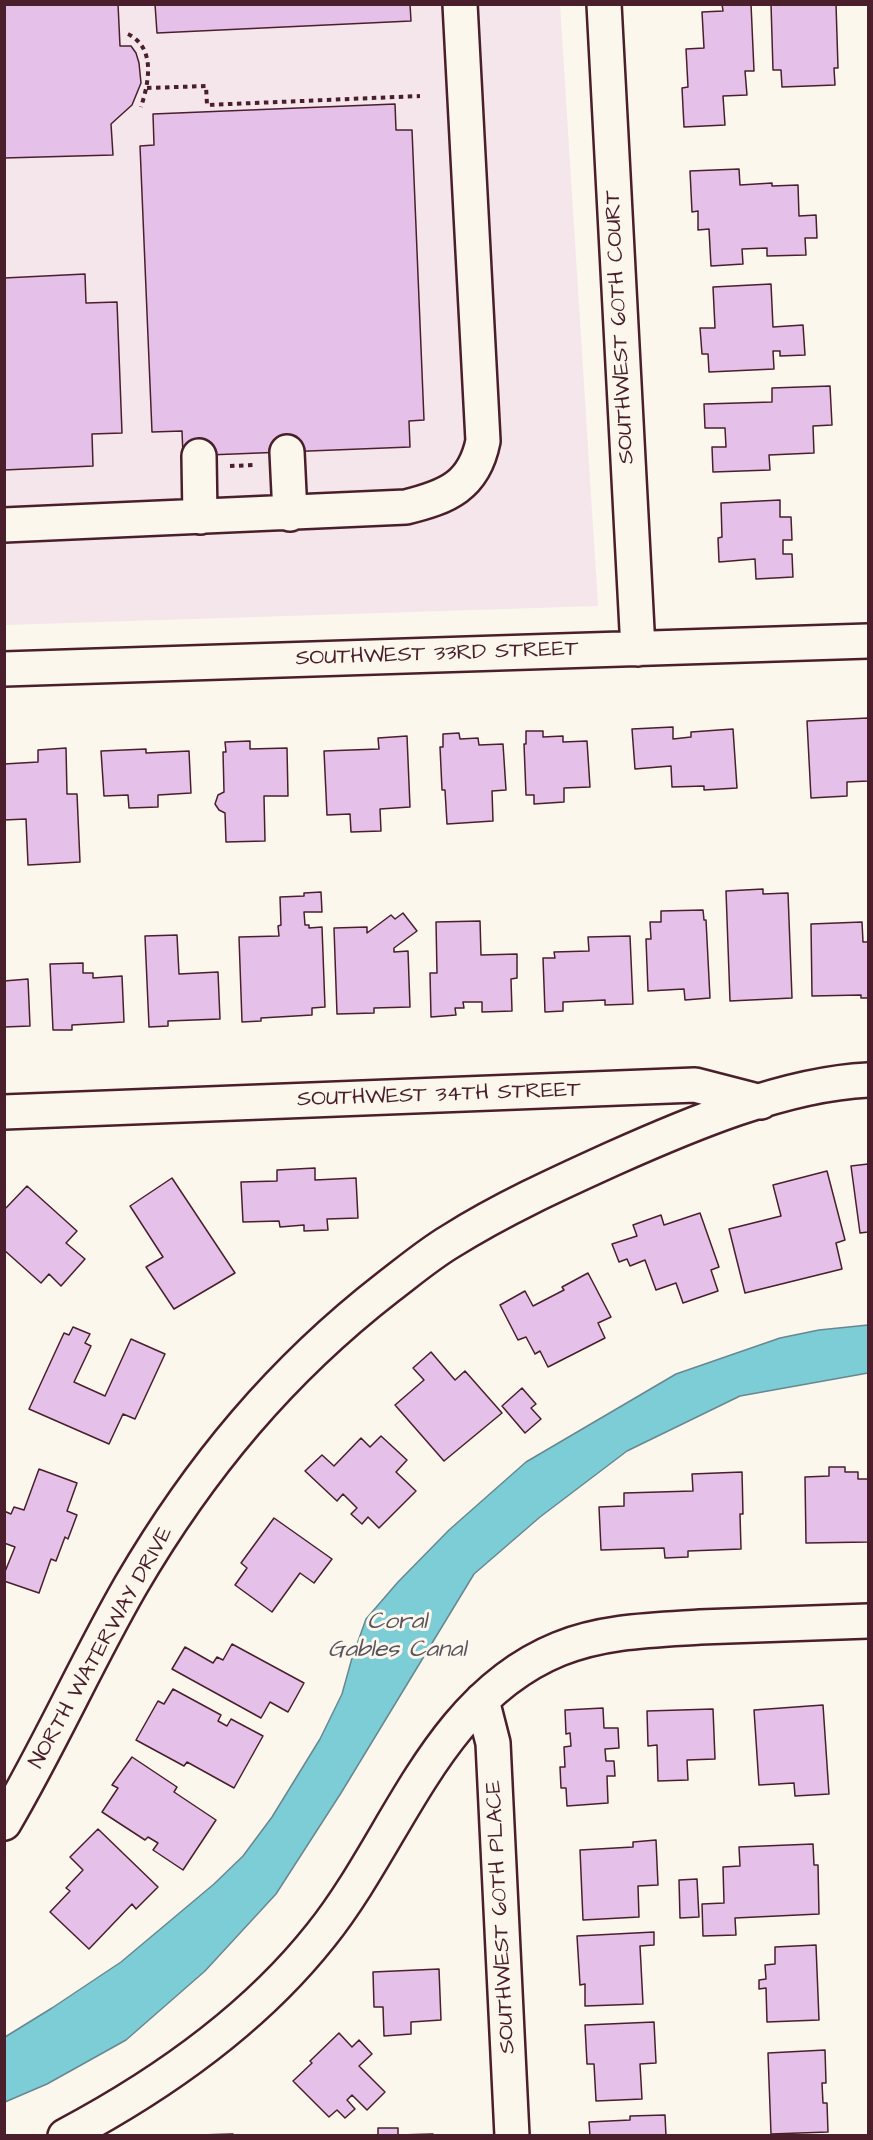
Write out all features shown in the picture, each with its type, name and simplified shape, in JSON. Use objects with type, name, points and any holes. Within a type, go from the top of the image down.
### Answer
[{"type":"street","points":[[4,525],[290,514],[406,507],[436,500],[456,489],[472,471],[480,456],[483,441],[460,4]]},
{"type":"street","name":"SOUTHWEST 60TH COURT","points":[[604,4],[638,649]]},
{"type":"street","points":[[275,458],[290,514]]},
{"type":"street","points":[[200,517],[210,461]]},
{"type":"street","name":"SOUTHWEST 33RD STREET","points":[[4,669],[868,641]]},
{"type":"street","name":"SOUTHWEST 34TH STREET","points":[[4,1112],[695,1085],[761,1102],[822,1086],[868,1080]]},
{"type":"street","name":"NORTH WATERWAY DRIVE","points":[[4,1823],[115,1615],[168,1527],[204,1475],[246,1421],[308,1354],[364,1305],[418,1264],[449,1242],[482,1223],[551,1186],[645,1144],[691,1125],[761,1102]]},
{"type":"street","points":[[65,2136],[114,2123],[157,2082],[204,2048],[259,2002],[299,1962],[353,1892],[441,1746],[482,1700],[515,1673],[548,1654],[579,1642],[604,1636],[659,1629],[868,1622]]},
{"type":"street","name":"SOUTHWEST 60TH PLACE","points":[[482,1700],[493,1743],[512,2136]]},
{"type":"path","points":[[128,34],[136,39],[144,49],[148,63],[147,88],[141,107]]},
{"type":"path","points":[[147,88],[206,86],[207,105],[420,96]]},
{"type":"path","points":[[210,461],[275,458]]},
{"type":"shaded area","points":[[4,5],[560,5],[598,606],[5,625]]},
{"type":"water","name":"Coral Gables Canal","points":[[868,1325],[868,1373],[740,1396],[627,1451],[540,1517],[474,1574],[341,1793],[276,1894],[205,1971],[126,2040],[47,2084],[5,2102],[5,2037],[121,1962],[214,1884],[243,1856],[272,1817],[320,1739],[342,1694],[366,1619],[398,1582],[449,1530],[526,1462],[676,1374],[780,1338],[819,1330]]},
{"type":"building","points":[[4,4],[118,4],[120,46],[131,46],[136,53],[141,83],[132,105],[111,124],[113,155],[4,158]]},
{"type":"building","points":[[155,4],[410,4],[411,21],[157,33]]},
{"type":"building","points":[[722,4],[751,4],[754,71],[745,71],[747,95],[723,96],[725,125],[684,127],[682,88],[688,87],[686,49],[704,48],[702,12],[723,11]]},
{"type":"building","points":[[771,4],[836,4],[838,68],[834,68],[835,85],[782,87],[781,70],[773,70]]},
{"type":"building","points":[[395,104],[396,130],[412,130],[424,420],[409,421],[410,447],[183,456],[182,431],[152,432],[140,146],[154,145],[153,114]]},
{"type":"building","points":[[739,169],[740,185],[772,183],[772,186],[798,185],[799,216],[816,215],[817,238],[805,238],[806,255],[767,256],[767,248],[742,249],[743,264],[711,266],[709,229],[698,230],[698,211],[692,212],[690,171]]},
{"type":"building","points":[[85,274],[86,303],[117,302],[122,433],[92,434],[93,466],[4,470],[4,278]]},
{"type":"building","points":[[771,284],[773,327],[803,325],[805,355],[780,356],[780,351],[773,351],[774,369],[709,372],[708,354],[702,354],[700,328],[715,328],[713,287]]},
{"type":"building","points":[[830,386],[832,425],[813,426],[814,453],[769,455],[770,470],[713,472],[712,447],[726,447],[725,428],[705,428],[704,404],[772,402],[772,388]]},
{"type":"building","points":[[780,500],[780,517],[791,517],[792,540],[783,540],[783,554],[792,554],[793,577],[756,579],[755,559],[719,562],[718,538],[722,537],[721,503]]},
{"type":"building","points":[[868,718],[868,781],[847,782],[847,796],[811,798],[807,721]]},
{"type":"building","points":[[673,727],[673,739],[691,737],[691,732],[733,729],[737,788],[704,790],[704,786],[672,787],[671,766],[635,769],[632,729]]},
{"type":"building","points":[[526,731],[543,731],[543,737],[563,736],[563,742],[587,741],[590,787],[564,788],[564,802],[534,804],[534,795],[526,795],[524,744],[526,744]]},
{"type":"building","points":[[459,733],[460,739],[478,738],[479,745],[503,744],[506,790],[492,791],[493,821],[447,824],[445,790],[442,790],[440,747],[443,747],[443,734]]},
{"type":"building","points":[[407,736],[410,807],[380,809],[381,831],[351,832],[350,814],[327,815],[324,751],[379,749],[378,738]]},
{"type":"building","points":[[250,741],[250,749],[287,748],[288,796],[264,796],[265,841],[226,842],[225,813],[215,804],[218,795],[224,792],[225,742]]},
{"type":"building","points":[[66,748],[67,794],[77,794],[80,862],[28,865],[26,819],[4,820],[4,764],[38,762],[38,750]]},
{"type":"building","points":[[146,749],[146,753],[189,751],[191,793],[158,795],[158,807],[129,808],[128,795],[104,796],[101,751]]},
{"type":"building","points":[[763,889],[763,894],[788,893],[792,998],[730,1001],[726,891]]},
{"type":"building","points":[[321,892],[322,912],[304,912],[305,925],[309,925],[309,928],[322,927],[325,1007],[312,1008],[312,1015],[261,1018],[261,1021],[242,1022],[239,937],[279,936],[280,897],[304,896],[304,893]]},
{"type":"building","points":[[703,910],[704,920],[706,920],[710,998],[685,1000],[684,989],[648,991],[646,939],[651,939],[650,922],[661,922],[661,911]]},
{"type":"building","points":[[403,913],[417,931],[394,948],[394,952],[408,951],[410,1007],[374,1008],[374,1013],[337,1014],[334,928],[367,927],[367,933],[391,915],[395,919]]},
{"type":"building","points":[[480,921],[481,955],[517,954],[517,978],[511,979],[512,1011],[482,1012],[482,1002],[463,1002],[464,1008],[455,1008],[456,1015],[431,1017],[430,973],[437,973],[436,922]]},
{"type":"building","points":[[862,922],[863,942],[868,942],[868,998],[861,998],[861,995],[812,996],[811,924]]},
{"type":"building","points":[[177,935],[179,974],[218,972],[220,1019],[168,1021],[168,1026],[149,1027],[145,936]]},
{"type":"building","points":[[630,936],[633,1004],[605,1005],[605,1000],[563,1002],[563,1011],[545,1012],[543,958],[555,958],[554,952],[589,951],[588,937]]},
{"type":"building","points":[[83,963],[83,973],[93,973],[93,978],[122,976],[124,1022],[72,1025],[72,1030],[53,1030],[50,964]]},
{"type":"building","points":[[28,979],[30,1026],[4,1027],[4,981]]},
{"type":"building","points":[[868,1164],[868,1232],[860,1233],[851,1166]]},
{"type":"building","points":[[315,1168],[315,1180],[356,1178],[358,1218],[327,1219],[328,1230],[304,1231],[304,1225],[280,1227],[279,1221],[243,1222],[241,1182],[277,1181],[277,1170]]},
{"type":"building","points":[[827,1171],[845,1240],[836,1243],[842,1269],[745,1293],[729,1229],[781,1216],[773,1185]]},
{"type":"building","points":[[172,1178],[235,1273],[174,1309],[146,1267],[163,1257],[130,1206]]},
{"type":"building","points":[[27,1186],[77,1231],[66,1243],[85,1259],[61,1286],[49,1274],[41,1283],[4,1250],[4,1210]]},
{"type":"building","points":[[700,1213],[719,1267],[711,1270],[718,1291],[683,1303],[676,1283],[656,1290],[645,1260],[630,1266],[627,1259],[619,1262],[612,1244],[637,1236],[633,1225],[661,1215],[664,1225]]},
{"type":"building","points":[[588,1273],[611,1317],[598,1323],[605,1338],[548,1367],[540,1351],[535,1354],[526,1337],[518,1340],[500,1305],[525,1291],[533,1306],[564,1290],[562,1287]]},
{"type":"building","points":[[73,1327],[90,1334],[85,1343],[91,1346],[74,1382],[105,1396],[131,1339],[165,1354],[135,1419],[123,1414],[109,1444],[29,1409],[64,1333],[69,1335]]},
{"type":"building","points":[[431,1352],[455,1380],[465,1371],[502,1413],[444,1461],[395,1405],[424,1380],[413,1368]]},
{"type":"building","points":[[522,1388],[536,1404],[531,1408],[541,1419],[525,1433],[502,1406]]},
{"type":"building","points":[[381,1436],[407,1460],[396,1472],[416,1491],[379,1528],[368,1517],[362,1524],[351,1514],[357,1508],[343,1494],[337,1501],[305,1471],[322,1455],[334,1466],[361,1438],[370,1447]]},
{"type":"building","points":[[829,1467],[845,1467],[845,1472],[858,1472],[858,1479],[868,1479],[868,1542],[806,1543],[805,1477],[829,1476]]},
{"type":"building","points":[[39,1469],[77,1483],[67,1511],[77,1515],[56,1561],[51,1559],[39,1593],[4,1581],[4,1574],[15,1547],[4,1543],[4,1511],[11,1514],[14,1507],[24,1510]]},
{"type":"building","points":[[742,1472],[741,1549],[688,1551],[688,1557],[665,1558],[664,1548],[601,1550],[599,1507],[624,1506],[624,1493],[693,1491],[692,1474]]},
{"type":"building","points":[[274,1518],[332,1559],[314,1583],[300,1573],[272,1612],[235,1585],[247,1568],[241,1563]]},
{"type":"building","points":[[232,1644],[304,1683],[288,1712],[270,1702],[261,1718],[172,1669],[185,1647],[213,1663],[217,1657],[223,1660]]},
{"type":"building","points":[[173,1689],[221,1715],[218,1721],[227,1726],[231,1719],[263,1736],[234,1788],[187,1762],[184,1766],[136,1740],[158,1701],[164,1704]]},
{"type":"building","points":[[823,1705],[829,1794],[795,1796],[794,1783],[759,1785],[754,1710]]},
{"type":"building","points":[[603,1708],[604,1728],[618,1728],[619,1748],[605,1749],[606,1761],[614,1761],[615,1776],[607,1776],[608,1803],[567,1806],[566,1788],[561,1788],[560,1767],[565,1767],[564,1747],[571,1746],[570,1733],[566,1734],[565,1710]]},
{"type":"building","points":[[713,1709],[715,1759],[687,1760],[688,1780],[658,1781],[657,1745],[648,1746],[647,1711]]},
{"type":"building","points":[[132,1757],[177,1787],[174,1792],[216,1820],[183,1870],[153,1850],[158,1843],[148,1837],[145,1840],[102,1812],[118,1788],[112,1785]]},
{"type":"building","points":[[98,1829],[158,1887],[136,1909],[132,1904],[89,1949],[50,1912],[70,1891],[66,1888],[83,1870],[70,1857]]},
{"type":"building","points":[[656,1840],[658,1885],[638,1886],[639,1917],[583,1920],[580,1850],[633,1847],[633,1842]]},
{"type":"building","points":[[813,1844],[814,1865],[818,1865],[819,1914],[735,1918],[736,1935],[703,1936],[702,1904],[724,1903],[723,1867],[740,1866],[739,1847]]},
{"type":"building","points":[[697,1879],[699,1917],[680,1918],[679,1880]]},
{"type":"building","points":[[654,1932],[654,1945],[640,1946],[643,2004],[585,2006],[585,1984],[580,1985],[577,1936]]},
{"type":"building","points":[[816,1945],[819,2020],[767,2022],[766,1988],[759,1989],[759,1980],[766,1979],[765,1965],[775,1964],[775,1947]]},
{"type":"building","points":[[439,1969],[441,2020],[411,2022],[411,2034],[384,2036],[383,2007],[374,2007],[373,1972]]},
{"type":"building","points":[[654,2022],[656,2063],[640,2064],[642,2099],[596,2101],[594,2064],[587,2064],[585,2025]]},
{"type":"building","points":[[339,2033],[352,2047],[359,2040],[372,2054],[359,2066],[385,2092],[367,2110],[352,2095],[347,2100],[355,2109],[345,2118],[337,2110],[329,2117],[293,2081]]},
{"type":"building","points":[[825,2050],[826,2083],[822,2083],[823,2103],[827,2103],[828,2132],[771,2134],[768,2053]]},
{"type":"building","points":[[665,2115],[666,2136],[590,2136],[589,2122],[630,2120],[630,2116]]},
{"type":"building","points":[[378,2128],[398,2128],[398,2135],[433,2134],[433,2136],[378,2136]]},
{"type":"building","points":[[233,2134],[233,2136],[199,2136],[199,2135]]}]
